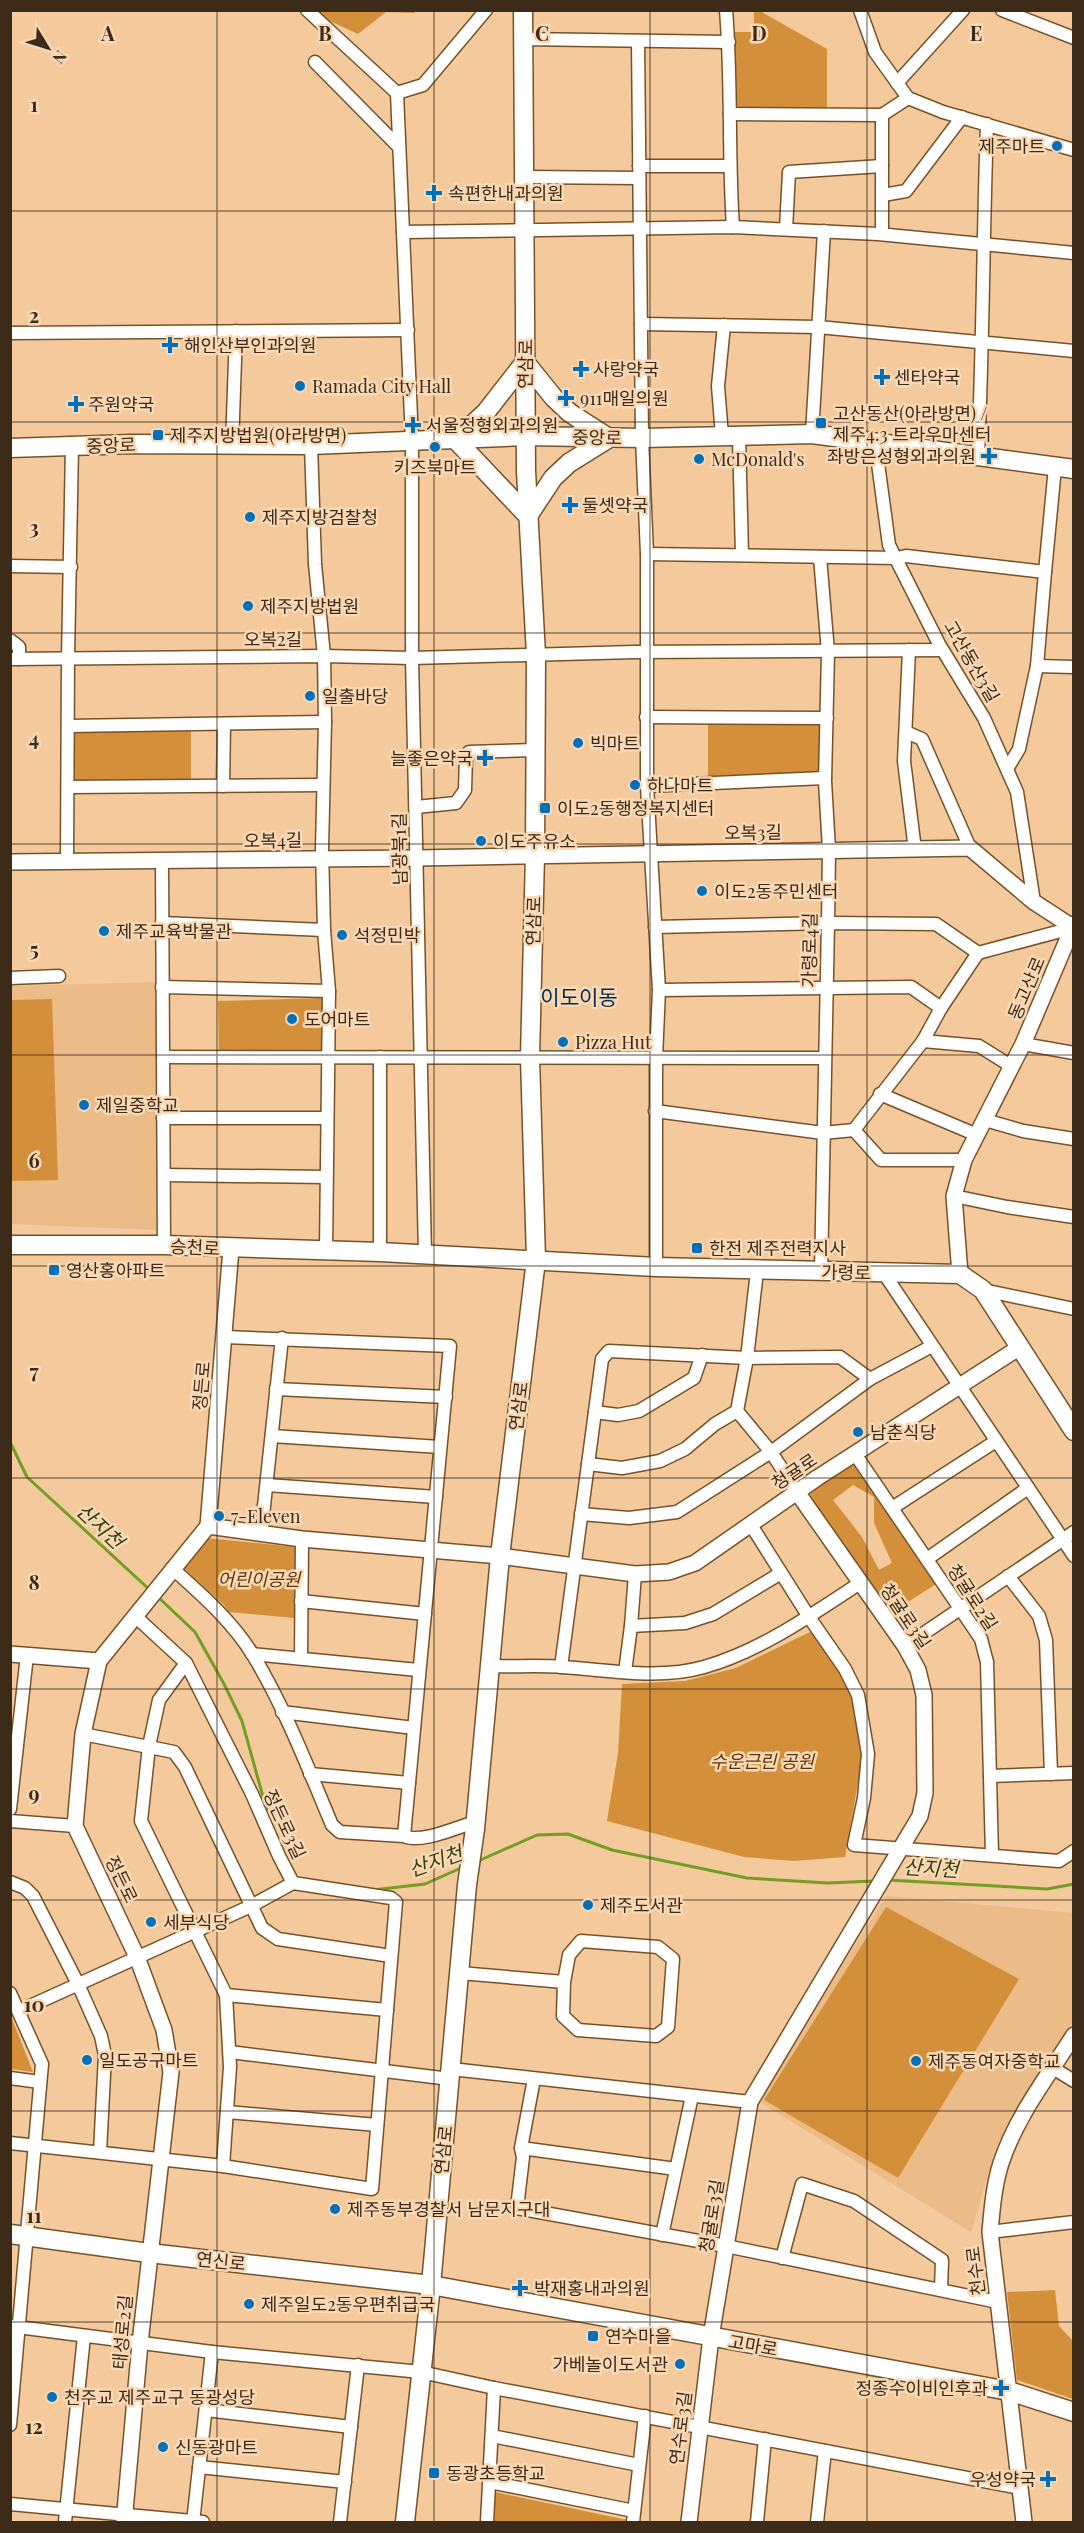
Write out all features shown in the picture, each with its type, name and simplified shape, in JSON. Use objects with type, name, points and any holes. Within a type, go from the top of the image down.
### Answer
[{"type":"main road","name":"연삼로","points":[[405,2523],[431,2284],[467,1885],[475,1825],[500,1556],[536,1260],[530,1057],[535,855],[536,655],[526,436],[523,10]]},
{"type":"main road","points":[[525,362],[554,398],[570,413],[609,438],[553,478],[528,516],[494,477],[456,440],[486,412],[525,362]]},
{"type":"main road","name":"중앙로","points":[[10,448],[132,444],[311,445],[526,436],[642,438],[812,434],[1074,469]]},
{"type":"main road","name":"승천로","points":[[10,1245],[164,1245],[536,1260]]},
{"type":"main road","name":"가령로","points":[[536,1260],[758,1271],[960,1274]]},
{"type":"main road","points":[[960,1274],[983,1290],[1074,1431]]},
{"type":"main road","name":"연신로","points":[[19,2235],[149,2253],[431,2284]]},
{"type":"main road","name":"고마로","points":[[431,2284],[1009,2391],[1074,2412]]},
{"type":"street","points":[[307,10],[397,93],[423,85],[486,10]]},
{"type":"street","points":[[726,10],[729,42],[729,166],[733,227]]},
{"type":"street","points":[[860,10],[875,52],[908,98],[962,117],[1074,150]]},
{"type":"street","points":[[897,83],[963,10]]},
{"type":"street","points":[[1002,10],[1035,17],[1074,38]]},
{"type":"street","points":[[522,39],[729,42]]},
{"type":"street","points":[[638,41],[642,438],[647,554],[647,786],[659,990],[656,1058],[656,1267]]},
{"type":"street","points":[[315,62],[399,147]]},
{"type":"street","name":"남광북1길","points":[[397,93],[412,441],[412,658],[426,1255]]},
{"type":"street","points":[[730,114],[882,115],[908,98]]},
{"type":"street","points":[[882,115],[884,195],[882,234]]},
{"type":"street","points":[[884,195],[906,191],[962,117]]},
{"type":"street","points":[[978,456],[983,342],[982,245],[987,124]]},
{"type":"street","points":[[523,177],[729,166]]},
{"type":"street","points":[[786,229],[789,172],[882,166]]},
{"type":"street","points":[[403,232],[733,227],[882,234],[1074,253]]},
{"type":"street","points":[[812,434],[824,231]]},
{"type":"street","points":[[641,324],[818,327],[1074,351]]},
{"type":"street","points":[[724,326],[718,386],[730,436],[742,555]]},
{"type":"street","points":[[10,333],[408,330]]},
{"type":"street","points":[[232,446],[236,331]]},
{"type":"street","name":"고산동산3길","points":[[875,441],[889,545],[942,650],[984,718],[1017,792],[1034,902]]},
{"type":"street","points":[[311,445],[315,564],[324,656],[322,858],[328,991],[326,1251]]},
{"type":"street","points":[[67,861],[72,446]]},
{"type":"street","points":[[1007,769],[1019,749],[1037,666],[1055,467]]},
{"type":"street","points":[[647,554],[897,558],[906,556],[1045,572]]},
{"type":"street","name":"가령로4길","points":[[820,557],[828,652],[825,778],[829,850],[821,1272]]},
{"type":"street","points":[[10,566],[70,567]]},
{"type":"street","points":[[10,640],[19,647],[15,659]]},
{"type":"street","points":[[909,650],[904,761],[915,850]]},
{"type":"street","name":"오복2길","points":[[15,659],[324,656],[412,658],[646,652],[942,650]]},
{"type":"street","points":[[1037,666],[1074,667]]},
{"type":"street","points":[[646,717],[827,718]]},
{"type":"street","points":[[68,726],[325,722]]},
{"type":"street","points":[[224,724],[224,786]]},
{"type":"street","points":[[906,732],[922,739],[970,848],[1034,902],[1073,927]]},
{"type":"street","points":[[416,807],[456,803],[465,790],[466,756],[469,752],[536,750]]},
{"type":"street","points":[[647,786],[825,778]]},
{"type":"street","points":[[68,787],[323,785]]},
{"type":"street","name":"오복3길","points":[[535,855],[970,848]]},
{"type":"street","name":"오복4길","points":[[10,862],[535,855]]},
{"type":"street","points":[[162,861],[164,1245]]},
{"type":"street","points":[[162,923],[324,930]]},
{"type":"street","points":[[655,927],[828,923],[936,924],[978,953]]},
{"type":"street","points":[[656,1111],[823,1133],[854,1130],[923,1041],[941,1008],[978,953],[1073,927]]},
{"type":"street","name":"동고산로","points":[[960,1274],[954,1196],[964,1160],[1023,1044],[1073,927]]},
{"type":"street","points":[[10,978],[59,976]]},
{"type":"street","points":[[162,987],[328,991]]},
{"type":"street","points":[[659,990],[911,987],[941,1008]]},
{"type":"street","points":[[923,1041],[979,1046],[1011,1066]]},
{"type":"street","points":[[1023,1044],[1074,1053]]},
{"type":"street","points":[[163,1057],[824,1058]]},
{"type":"street","points":[[380,1057],[380,1252]]},
{"type":"street","points":[[880,1094],[977,1135]]},
{"type":"street","points":[[163,1118],[327,1118]]},
{"type":"street","points":[[985,1120],[1023,1131],[1074,1139]]},
{"type":"street","points":[[854,1130],[881,1160],[964,1160]]},
{"type":"street","points":[[164,1175],[326,1177]]},
{"type":"street","points":[[954,1196],[1007,1207],[1074,1216]]},
{"type":"street","name":"정든로","points":[[208,1526],[231,1249]]},
{"type":"street","points":[[588,1464],[622,1468],[660,1461],[685,1449],[715,1424],[737,1411],[747,1358],[758,1271]]},
{"type":"street","points":[[883,1272],[1074,1556]]},
{"type":"street","points":[[983,1290],[1074,1310]]},
{"type":"street","points":[[225,1337],[450,1346],[404,1836]]},
{"type":"street","points":[[261,1534],[282,1338]]},
{"type":"street","points":[[581,1514],[629,1518],[678,1512],[771,1452],[870,1378],[932,1346]]},
{"type":"street","name":"청귤로","points":[[500,1556],[574,1568],[634,1574],[669,1572],[694,1563],[797,1492],[1020,1347]]},
{"type":"street","points":[[561,1667],[602,1359],[609,1351],[747,1358],[840,1357],[870,1378]]},
{"type":"street","points":[[595,1412],[618,1414],[639,1411],[694,1377],[702,1355]]},
{"type":"street","points":[[276,1389],[446,1397]]},
{"type":"street","points":[[737,1411],[771,1452],[797,1492]]},
{"type":"street","points":[[272,1436],[440,1447]]},
{"type":"street","points":[[892,1508],[996,1441]]},
{"type":"street","name":"청귤로2길","points":[[855,1454],[981,1639],[987,1662],[992,1855]]},
{"type":"street","points":[[267,1485],[436,1497]]},
{"type":"street","points":[[927,1559],[1028,1488]]},
{"type":"street","name":"청귤로3길","points":[[711,2337],[750,2102],[920,1816],[925,1793],[924,1695],[918,1670],[905,1646],[797,1492]]},
{"type":"street","points":[[751,1525],[845,1669],[858,1695],[868,1754],[864,1798],[854,1845],[1059,1861],[1074,1851]]},
{"type":"street","points":[[10,1821],[75,1826],[83,1734],[99,1661],[208,1526],[302,1539],[500,1556]]},
{"type":"street","points":[[905,1646],[1074,1532]]},
{"type":"street","points":[[301,1658],[302,1539]]},
{"type":"street","points":[[172,1568],[206,1598],[252,1654],[282,1712],[332,1825],[340,1832],[404,1836],[411,1840],[475,1825]]},
{"type":"street","points":[[625,1672],[634,1574]]},
{"type":"street","points":[[631,1626],[685,1623],[713,1614],[781,1574]]},
{"type":"street","points":[[1008,1576],[1039,1616],[1046,1640],[1051,1774]]},
{"type":"street","points":[[490,1666],[561,1667],[625,1672],[663,1672],[703,1668],[738,1655],[809,1617],[860,1583]]},
{"type":"street","points":[[301,1601],[424,1614]]},
{"type":"street","name":"정든로3길","points":[[132,1620],[186,1663],[293,1882],[391,1898],[396,1902],[372,2189],[161,2158]]},
{"type":"street","points":[[10,1654],[99,1661]]},
{"type":"street","points":[[252,1654],[418,1670]]},
{"type":"street","points":[[10,1809],[16,1713],[27,1655]]},
{"type":"street","points":[[186,1663],[159,1700],[149,1746],[141,1821],[226,1995],[230,2052],[223,2166]]},
{"type":"street","points":[[282,1712],[414,1728]]},
{"type":"street","points":[[83,1734],[174,1752],[186,1767],[262,1928],[278,1939],[391,1956]]},
{"type":"street","points":[[990,1776],[1074,1773]]},
{"type":"street","points":[[310,1774],[409,1784]]},
{"type":"street","name":"정든로","points":[[75,1826],[137,1957],[164,2030],[171,2072],[149,2253]]},
{"type":"street","points":[[10,1882],[25,1888],[33,1896],[78,1984],[101,2036],[105,2055],[100,2152]]},
{"type":"street","points":[[19,2011],[251,1906],[293,1882]]},
{"type":"street","points":[[581,1941],[658,1947],[673,1959],[668,2027],[656,2036],[578,2030],[563,2016],[564,1982],[569,1954],[581,1941]]},
{"type":"street","points":[[460,1973],[564,1982]]},
{"type":"street","points":[[10,1993],[42,2064],[34,2145],[19,2235],[10,2425]]},
{"type":"street","points":[[226,1995],[387,2010]]},
{"type":"street","name":"천수로","points":[[1024,2523],[990,2232],[993,2197],[1001,2163],[1016,2126],[1074,2035]]},
{"type":"street","points":[[230,2052],[382,2069],[534,2079],[750,2102]]},
{"type":"street","points":[[1053,2068],[1074,2080]]},
{"type":"street","points":[[10,2078],[40,2082]]},
{"type":"street","points":[[534,2079],[521,2148],[523,2157],[517,2208],[726,2246],[998,2302]]},
{"type":"street","points":[[662,2235],[692,2096]]},
{"type":"street","points":[[227,2112],[377,2125]]},
{"type":"street","points":[[10,2143],[161,2158]]},
{"type":"street","points":[[521,2148],[676,2169]]},
{"type":"street","points":[[782,2258],[802,2184],[854,2201],[942,2260],[941,2290]]},
{"type":"street","points":[[990,2232],[1074,2222]]},
{"type":"street","name":"태성로2길","points":[[125,2518],[149,2253]]},
{"type":"street","points":[[15,2327],[212,2352],[421,2372],[494,2388],[1020,2488]]},
{"type":"street","points":[[65,2523],[84,2336]]},
{"type":"street","name":"연수로3길","points":[[689,2523],[711,2337]]},
{"type":"street","points":[[10,2504],[67,2509],[125,2518],[196,2522],[199,2467],[212,2352]]},
{"type":"street","points":[[340,2523],[358,2365]]},
{"type":"street","points":[[487,2523],[494,2388]]},
{"type":"street","points":[[206,2410],[351,2427]]},
{"type":"street","points":[[490,2482],[633,2517],[645,2416]]},
{"type":"street","points":[[492,2436],[639,2465]]},
{"type":"street","points":[[757,2523],[765,2439]]},
{"type":"street","points":[[817,2523],[825,2451]]},
{"type":"street","points":[[199,2467],[345,2482]]},
{"type":"shaded area","name":"제일중학교","points":[[157,982],[158,1230],[11,1224],[11,986]]},
{"type":"shaded area","name":"제주동여자중학교","points":[[886,1896],[1073,1913],[1073,2021],[996,2146],[971,2232],[758,2101]]},
{"type":"green space","points":[[308,11],[416,11],[414,13],[386,12],[358,34]]},
{"type":"green space","points":[[754,11],[760,11],[827,49],[827,109],[740,108],[734,102],[734,32],[754,32]]},
{"type":"green space","points":[[820,722],[821,776],[708,777],[708,723]]},
{"type":"green space","points":[[191,727],[191,779],[72,781],[72,729]]},
{"type":"green space","points":[[322,998],[323,1053],[219,1055],[218,1001]]},
{"type":"green space","points":[[52,999],[58,1180],[11,1181],[11,1000]]},
{"type":"green space","points":[[853,1461],[936,1584],[894,1611],[870,1582],[812,1499],[810,1490]],"holes":[[[853,1485],[874,1497],[874,1523],[892,1563],[879,1570],[862,1537],[833,1500]]]},
{"type":"green space","name":"어린이공원","points":[[206,1538],[295,1547],[294,1618],[229,1612],[184,1568]]},
{"type":"green space","name":"수운근린 공원","points":[[814,1630],[849,1687],[863,1754],[845,1857],[794,1861],[744,1857],[607,1821],[618,1753],[622,1684],[685,1681],[736,1668]]},
{"type":"green space","points":[[886,1907],[1019,1979],[898,2178],[764,2100]]},
{"type":"green space","points":[[11,2016],[33,2072],[11,2069]]},
{"type":"green space","points":[[1055,2290],[1059,2326],[1073,2341],[1073,2399],[1017,2380],[1007,2292]]},
{"type":"green space","points":[[495,2492],[627,2520],[627,2522],[492,2522]]},
{"type":"waterway","name":"산지천","points":[[10,1442],[27,1477],[150,1590]]},
{"type":"waterway","name":"산지천","points":[[157,1596],[195,1632],[224,1684],[242,1721],[270,1822]]},
{"type":"waterway","name":"산지천","points":[[476,1862],[537,1835],[568,1834],[612,1850],[747,1878],[828,1883],[875,1881]]},
{"type":"waterway","name":"산지천","points":[[373,1890],[425,1884],[461,1868]]},
{"type":"waterway","name":"산지천","points":[[888,1880],[1047,1889],[1074,1884]]},
{"type":"place","name":"제주마트","points":[[1057,146]]},
{"type":"place","name":"속편한내과의원","points":[[434,193]]},
{"type":"place","name":"해인산부인과의원","points":[[170,345]]},
{"type":"place","name":"사랑약국","points":[[581,369]]},
{"type":"place","name":"센타약국","points":[[882,377]]},
{"type":"place","name":"Ramada City Hall","points":[[300,386]]},
{"type":"place","name":"911매일의원","points":[[566,398]]},
{"type":"place","name":"주원약국","points":[[76,404]]},
{"type":"place","name":"고산동산(아라방면) / 제주4.3 트라우마센터","points":[[821,423]]},
{"type":"place","name":"서울정형외과의원","points":[[413,425]]},
{"type":"place","name":"제주지방법원(아라방면)","points":[[158,435]]},
{"type":"place","name":"키즈북마트","points":[[435,447]]},
{"type":"place","name":"좌방은성형외과의원","points":[[989,456]]},
{"type":"place","name":"McDonald's","points":[[699,459]]},
{"type":"place","name":"둘셋약국","points":[[570,505]]},
{"type":"place","name":"제주지방검찰청","points":[[250,517]]},
{"type":"place","name":"제주지방법원","points":[[248,606]]},
{"type":"place","name":"일출바당","points":[[310,696]]},
{"type":"place","name":"빅마트","points":[[578,743]]},
{"type":"place","name":"늘좋은약국","points":[[485,758]]},
{"type":"place","name":"하나마트","points":[[635,785]]},
{"type":"place","name":"이도2동행정복지센터","points":[[545,808]]},
{"type":"place","name":"이도주유소","points":[[481,841]]},
{"type":"place","name":"이도2동주민센터","points":[[702,891]]},
{"type":"place","name":"제주교육박물관","points":[[104,931]]},
{"type":"place","name":"석정민박","points":[[342,935]]},
{"type":"place","name":"도어마트","points":[[292,1019]]},
{"type":"place","name":"Pizza Hut","points":[[563,1042]]},
{"type":"place","name":"제일중학교","points":[[84,1105]]},
{"type":"place","name":"한전 제주전력지사","points":[[697,1248]]},
{"type":"place","name":"영산홍아파트","points":[[54,1270]]},
{"type":"place","name":"남춘식당","points":[[858,1432]]},
{"type":"place","name":"7-Eleven","points":[[219,1516]]},
{"type":"place","name":"제주도서관","points":[[588,1905]]},
{"type":"place","name":"세부식당","points":[[151,1922]]},
{"type":"place","name":"일도공구마트","points":[[87,2060]]},
{"type":"place","name":"제주동여자중학교","points":[[916,2061]]},
{"type":"place","name":"제주동부경찰서 남문지구대","points":[[335,2209]]},
{"type":"place","name":"박재홍내과의원","points":[[520,2288]]},
{"type":"place","name":"제주일도2동우편취급국","points":[[249,2304]]},
{"type":"place","name":"연수마을","points":[[593,2336]]},
{"type":"place","name":"가베놀이도서관","points":[[680,2364]]},
{"type":"place","name":"정종수이비인후과","points":[[1001,2388]]},
{"type":"place","name":"천주교 제주교구 동광성당","points":[[52,2397]]},
{"type":"place","name":"신동광마트","points":[[163,2447]]},
{"type":"place","name":"동광초등학교","points":[[434,2473]]},
{"type":"place","name":"우성약국","points":[[1048,2479]]},
{"type":"district","name":"이도이동","points":[[579,996]]}]
